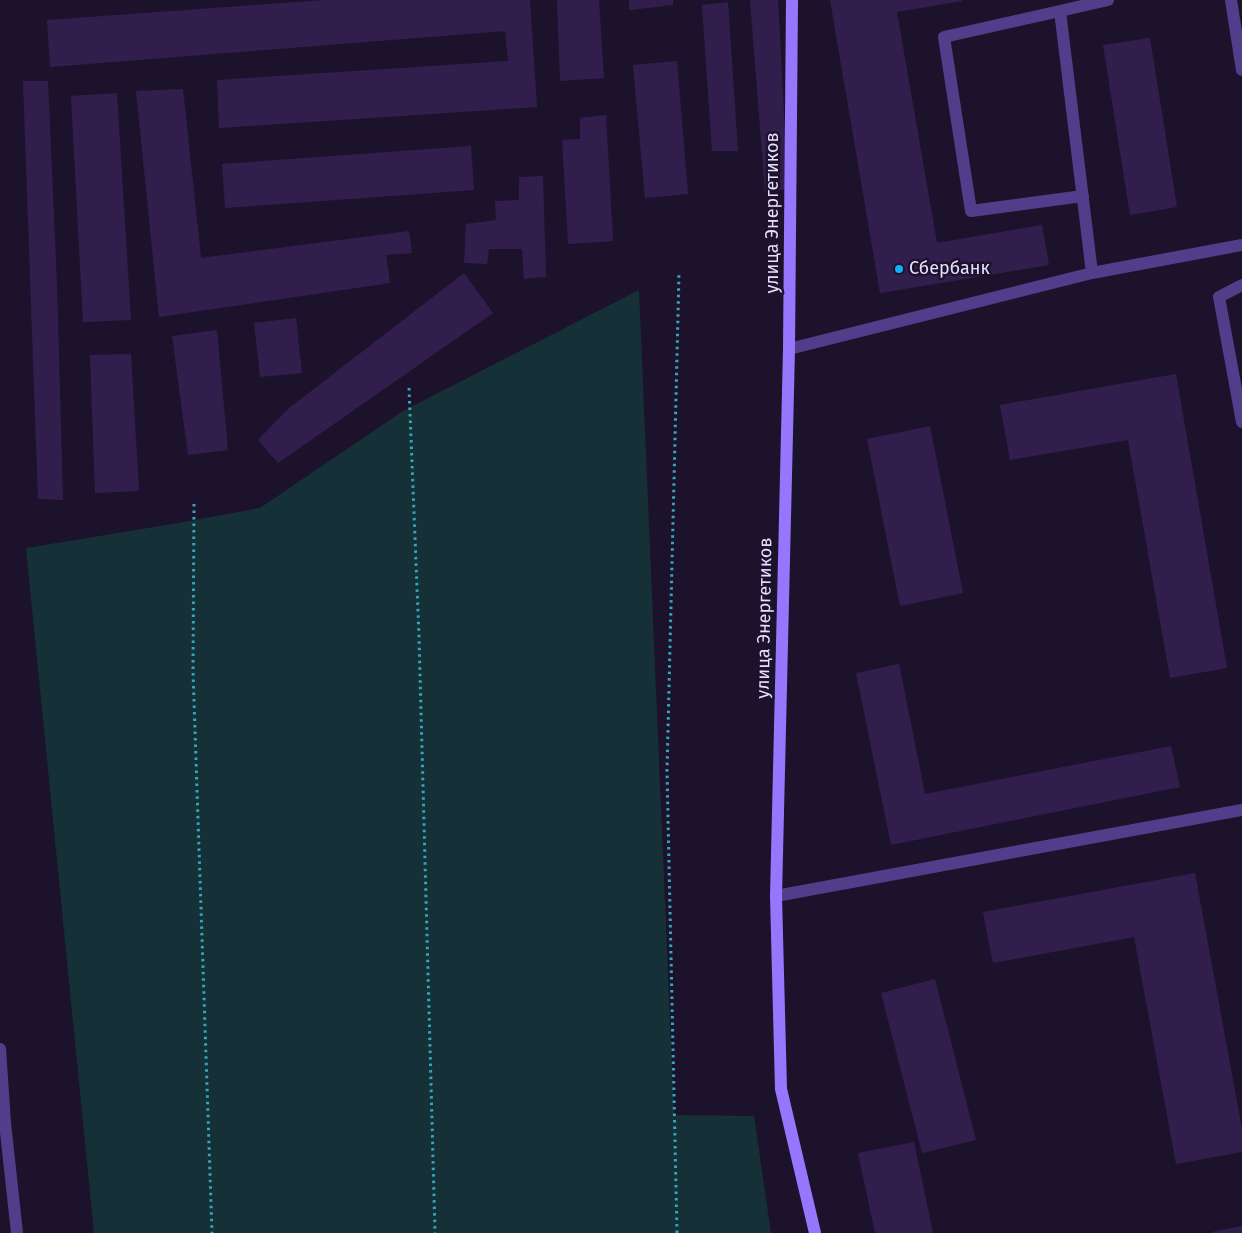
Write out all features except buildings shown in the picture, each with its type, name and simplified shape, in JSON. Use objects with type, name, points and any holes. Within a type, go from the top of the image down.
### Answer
[{"type":"street","name":"улица Энергетиков","points":[[792,0],[789,349],[776,896],[781,1089],[815,1233]]},
{"type":"lane","points":[[1083,196],[971,211],[944,37],[1108,0]]},
{"type":"lane","points":[[1231,0],[1242,70]]},
{"type":"lane","points":[[1060,11],[1092,273]]},
{"type":"lane","points":[[789,349],[1092,273],[1242,245]]},
{"type":"lane","points":[[1242,285],[1219,297],[1242,422]]},
{"type":"lane","points":[[776,896],[1242,810]]},
{"type":"lane","points":[[0,1049],[5,1123],[17,1233]]},
{"type":"path","points":[[677,1233],[667,771],[679,273]]},
{"type":"path","points":[[410,388],[420,657],[435,1233]]},
{"type":"path","points":[[194,504],[193,671],[212,1233]]},
{"type":"green space","points":[[639,290],[674,1115],[754,1116],[771,1233],[94,1233],[26,548],[260,508],[403,411]]},
{"type":"place","name":"Сбербанк","points":[[899,269]]}]
